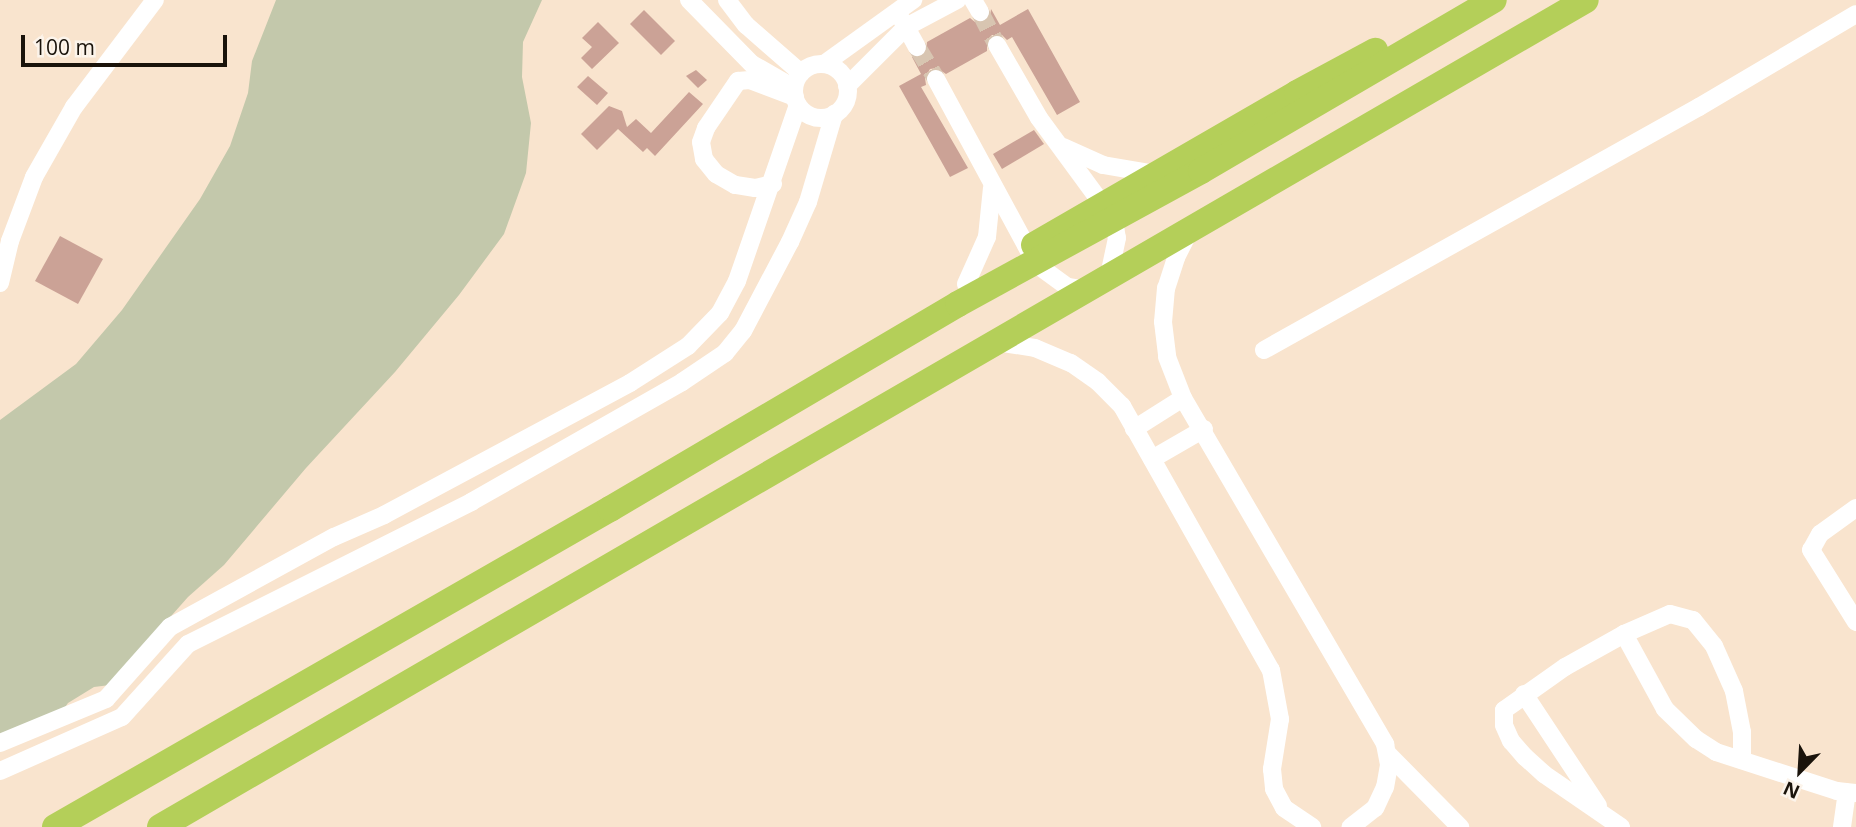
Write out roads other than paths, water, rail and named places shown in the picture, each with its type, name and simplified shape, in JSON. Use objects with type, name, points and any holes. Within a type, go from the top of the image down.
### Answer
[{"type":"highway","points":[[55,827],[610,509],[958,304],[1031,257],[1494,0]]},
{"type":"highway","points":[[160,827],[1586,0]]},
{"type":"highway","points":[[1109,213],[1156,174],[1350,63],[1394,44],[1438,33]]},
{"type":"highway","points":[[610,509],[626,488],[654,467],[966,284],[1031,257]]},
{"type":"street","points":[[0,283],[10,241],[34,177],[74,107],[155,0]]},
{"type":"street","points":[[689,0],[752,64],[797,91]]},
{"type":"street","points":[[727,0],[797,91],[804,111],[819,118],[834,114]]},
{"type":"street","points":[[0,743],[106,699],[170,627],[334,537],[384,515],[630,383],[688,346],[720,313],[737,281],[773,184],[797,91],[815,65],[824,64],[913,0]]},
{"type":"street","points":[[847,86],[906,27],[957,0]]},
{"type":"street","points":[[896,11],[917,47]]},
{"type":"street","points":[[1264,350],[1699,107],[1856,14]]},
{"type":"street","points":[[936,79],[1031,257],[1054,281],[1068,287],[1098,284],[1117,239],[1109,213],[1056,143],[997,45]]},
{"type":"street","points":[[0,771],[122,717],[188,644],[471,502],[682,382],[724,353],[743,331],[790,242],[812,190],[834,114],[845,102],[847,86],[839,71],[824,64]]},
{"type":"street","points":[[773,184],[755,188],[735,185],[716,174],[704,159],[701,142],[706,128],[738,81],[750,80],[797,91]]},
{"type":"street","points":[[1056,143],[1103,165],[1156,174]]},
{"type":"street","points":[[966,284],[988,237],[992,181]]},
{"type":"street","points":[[1191,230],[1170,273],[1163,322],[1167,357],[1183,398],[1204,429],[1380,735],[1388,754],[1460,827]]},
{"type":"street","points":[[997,342],[1035,348],[1085,372],[1122,406],[1271,670],[1280,719],[1272,769],[1274,789],[1284,808],[1312,827]]},
{"type":"street","points":[[1135,429],[1183,398]]},
{"type":"street","points":[[1152,459],[1204,429]]},
{"type":"street","points":[[1856,508],[1820,534],[1811,550],[1856,624],[1856,638]]},
{"type":"street","points":[[1621,827],[1544,775],[1511,741],[1504,725],[1504,710],[1524,694],[1625,634],[1670,614],[1693,620],[1714,646],[1734,691],[1742,732],[1742,760]]},
{"type":"street","points":[[1625,634],[1652,687],[1678,724],[1716,751],[1852,793],[1842,827]]},
{"type":"street","points":[[1524,694],[1604,815]]},
{"type":"street","points":[[1351,827],[1367,816],[1381,798],[1388,776],[1388,754]]},
{"type":"tunnel","points":[[980,12],[997,45]]},
{"type":"tunnel","points":[[917,47],[936,79]]}]
